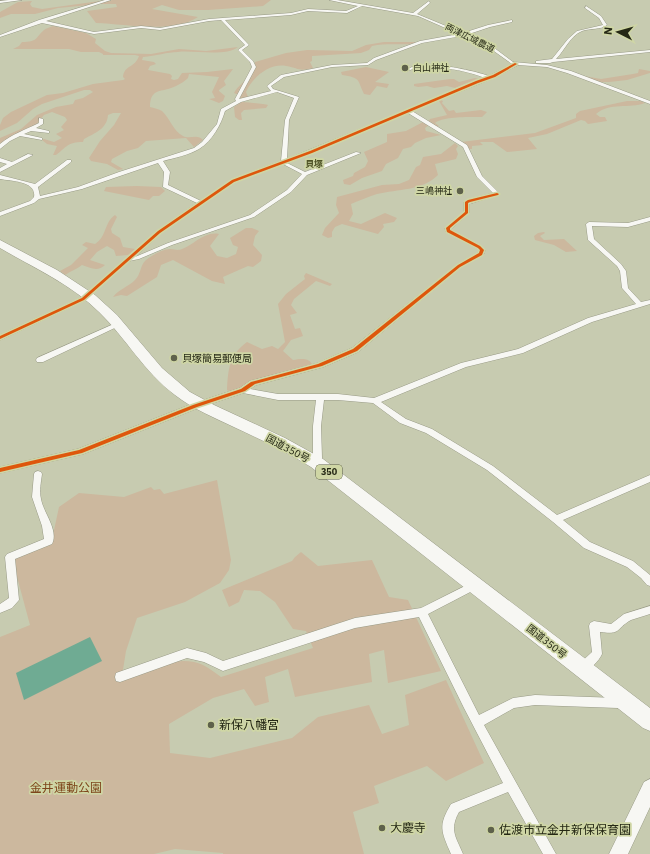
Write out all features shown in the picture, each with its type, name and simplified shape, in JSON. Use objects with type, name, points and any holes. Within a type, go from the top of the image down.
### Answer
[{"type":"highway","name":"国道350号","points":[[0,243],[66,281],[104,309],[166,381],[200,405],[270,438],[317,463],[582,669],[623,700],[646,713]]},
{"type":"street","points":[[0,2],[20,0]]},
{"type":"street","points":[[0,36],[40,21],[109,0]]},
{"type":"street","name":"両津広域農道","points":[[331,0],[414,14],[454,30],[496,50],[518,64]]},
{"type":"street","points":[[414,14],[429,2]]},
{"type":"street","points":[[40,21],[94,33],[141,27],[160,29],[209,20],[291,14],[308,10],[347,12],[362,5]]},
{"type":"street","points":[[547,66],[556,58],[564,44],[577,32],[586,28],[605,25],[600,17],[586,7]]},
{"type":"street","points":[[223,20],[247,44],[240,50],[254,65],[247,82],[237,99],[239,101]]},
{"type":"street","points":[[283,162],[287,120],[297,97],[271,90],[269,86],[283,76],[332,66],[368,64],[376,59],[414,46],[421,42],[462,34],[511,21]]},
{"type":"street","points":[[0,338],[70,306],[88,296],[126,260],[159,232],[233,181],[501,73],[518,64],[650,51]]},
{"type":"street","points":[[518,64],[547,66],[569,72],[650,103]]},
{"type":"street","points":[[410,69],[416,66],[436,66],[479,74],[488,78]]},
{"type":"street","points":[[0,214],[32,202],[37,198],[80,188],[196,149],[204,143],[219,124],[223,110],[239,101],[277,91]]},
{"type":"street","points":[[0,470],[80,452],[200,405],[244,390],[253,383],[320,365],[355,350],[459,266],[481,254],[482,250],[479,247],[448,231],[448,228],[467,212],[466,203],[497,194],[480,177],[465,146],[408,111]]},
{"type":"street","points":[[0,147],[18,134],[41,124],[41,119]]},
{"type":"street","points":[[30,129],[46,132]]},
{"type":"street","points":[[18,134],[40,139]]},
{"type":"street","points":[[126,260],[137,258],[170,244],[252,216],[289,191],[305,174],[358,153]]},
{"type":"street","points":[[0,170],[30,155]]},
{"type":"street","points":[[0,160],[12,164]]},
{"type":"street","points":[[160,161],[168,172],[165,186],[202,203]]},
{"type":"street","points":[[35,187],[69,162]]},
{"type":"street","points":[[283,162],[305,174]]},
{"type":"street","points":[[0,178],[32,184],[38,194],[37,198]]},
{"type":"street","points":[[640,305],[625,288],[623,272],[619,265],[591,240],[589,224],[628,225],[650,218]]},
{"type":"street","points":[[375,401],[464,365],[520,351],[590,320],[650,302]]},
{"type":"street","points":[[40,360],[118,325]]},
{"type":"street","points":[[244,390],[278,397],[354,398],[375,401],[403,420],[429,431],[490,468],[587,545],[630,564],[650,582]]},
{"type":"street","points":[[317,463],[317,426],[320,397]]},
{"type":"street","points":[[0,609],[9,605],[14,600],[10,557],[49,541],[49,529],[37,504],[35,490],[38,474]]},
{"type":"street","points":[[556,519],[650,478]]},
{"type":"street","points":[[120,677],[187,653],[206,658],[223,666],[354,623],[422,612],[475,585]]},
{"type":"street","points":[[582,669],[597,654],[594,626],[612,628],[628,617],[650,610]]},
{"type":"street","points":[[422,612],[478,722],[550,854]]},
{"type":"street","points":[[478,722],[513,703],[535,700],[618,703],[623,700]]},
{"type":"street","points":[[457,854],[447,831],[447,825],[455,808],[512,785]]},
{"type":"street","points":[[618,854],[650,788]]},
{"type":"green space","points":[[112,0],[271,0],[263,6],[208,10],[179,10],[162,5],[152,9],[198,17],[188,22],[163,27],[96,23],[87,11],[117,7],[116,4],[96,4]]},
{"type":"green space","points":[[32,1],[30,4],[32,7],[42,9],[100,1],[90,5],[58,8],[35,14],[11,14],[0,18],[0,12],[18,2]]},
{"type":"green space","points":[[53,26],[86,33],[96,39],[95,43],[105,51],[111,53],[151,54],[179,49],[206,51],[238,47],[226,52],[174,52],[143,57],[142,60],[154,62],[156,64],[150,66],[148,70],[170,74],[172,76],[171,79],[174,80],[178,79],[182,73],[233,69],[224,81],[226,85],[219,90],[225,96],[223,101],[219,103],[209,99],[215,98],[212,92],[219,77],[189,74],[188,78],[180,84],[156,92],[150,101],[150,107],[162,111],[180,134],[186,137],[198,137],[203,140],[194,147],[186,138],[146,141],[138,148],[127,151],[112,159],[111,162],[123,169],[118,170],[107,164],[91,161],[89,158],[100,141],[114,125],[121,113],[113,113],[108,115],[105,124],[100,130],[84,139],[83,142],[70,144],[56,155],[53,155],[57,146],[47,144],[42,140],[44,139],[54,142],[62,138],[56,134],[64,130],[61,127],[67,120],[65,117],[52,112],[44,115],[36,125],[0,144],[0,138],[21,129],[37,115],[56,107],[73,104],[75,100],[83,98],[93,92],[90,90],[84,90],[42,104],[33,109],[17,123],[0,131],[0,125],[3,118],[11,112],[47,95],[63,93],[93,84],[123,80],[125,79],[123,77],[125,70],[135,63],[139,56],[103,55],[99,52],[81,52],[69,49],[13,49],[19,46],[22,42],[36,39],[45,29]]},
{"type":"green space","points":[[384,42],[416,42],[414,44],[387,44],[372,46],[369,50],[361,53],[312,56],[312,61],[310,62],[313,68],[301,70],[286,66],[273,67],[267,69],[252,82],[246,92],[248,97],[239,99],[241,96],[234,93],[253,72],[255,62],[286,53],[307,50],[352,51],[366,45]]},
{"type":"green space","points":[[366,67],[389,72],[375,82],[389,84],[387,88],[377,86],[370,95],[364,94],[358,80],[342,75],[341,72]]},
{"type":"green space","points":[[639,69],[650,71],[650,73],[627,80],[609,82],[600,82],[584,76],[601,79],[638,73]]},
{"type":"green space","points":[[475,78],[479,79],[455,88],[447,86],[434,88],[427,86],[414,86],[414,84],[450,79],[454,79],[459,82]]},
{"type":"green space","points":[[441,100],[449,111],[454,110],[456,113],[481,110],[487,112],[482,117],[458,117],[444,119],[435,123],[439,126],[437,127],[428,122],[430,119],[447,115],[439,101]]},
{"type":"green space","points":[[627,101],[641,101],[645,103],[633,106],[607,108],[596,114],[600,117],[605,117],[607,121],[588,124],[581,120],[547,134],[528,138],[537,149],[507,152],[493,142],[480,142],[483,145],[472,146],[472,149],[468,149],[461,142],[535,133],[576,118],[576,114],[580,111]]},
{"type":"green space","points":[[241,102],[268,105],[266,108],[244,110],[241,113],[242,120],[239,120],[235,117],[234,107]]},
{"type":"green space","points":[[423,122],[429,125],[425,128],[426,131],[441,135],[426,138],[415,143],[411,147],[403,149],[398,158],[386,164],[382,171],[362,178],[350,185],[344,184],[343,180],[353,176],[354,173],[365,167],[368,161],[364,152],[387,142],[387,134],[406,131]]},
{"type":"green space","points":[[455,143],[458,146],[456,149],[458,154],[456,159],[435,164],[438,175],[432,180],[417,187],[377,194],[351,204],[353,214],[349,221],[361,224],[385,213],[397,218],[394,222],[383,224],[384,227],[378,234],[342,224],[335,227],[332,232],[332,237],[328,238],[322,235],[325,228],[339,213],[336,205],[337,197],[382,185],[399,184],[409,180],[416,167],[420,165],[423,157],[441,154]]},
{"type":"green space","points":[[106,187],[161,187],[165,191],[159,196],[153,196],[149,200],[104,191]]},
{"type":"green space","points":[[115,215],[117,217],[111,229],[112,233],[120,238],[123,247],[135,249],[128,255],[116,256],[114,250],[107,246],[97,252],[90,260],[105,265],[102,267],[94,269],[82,265],[65,275],[60,271],[71,265],[88,248],[82,245],[86,242],[95,244],[102,238],[111,218]]},
{"type":"green space","points":[[246,228],[252,228],[259,231],[255,236],[253,245],[262,255],[261,261],[253,267],[248,266],[223,277],[225,284],[212,281],[173,260],[161,265],[157,277],[127,296],[121,295],[113,297],[135,280],[145,261],[157,253],[167,249],[182,249],[204,236],[219,234],[210,246],[217,256],[227,258],[236,254],[238,247],[233,245],[230,238]]},
{"type":"green space","points":[[538,233],[545,233],[540,236],[544,240],[564,239],[577,251],[566,252],[554,245],[535,240],[534,236]]},
{"type":"green space","points":[[306,273],[332,284],[330,286],[316,281],[294,299],[291,305],[297,313],[290,315],[295,329],[300,328],[303,336],[291,340],[283,351],[293,360],[306,359],[312,364],[271,376],[231,392],[227,390],[229,369],[233,358],[236,352],[247,342],[262,349],[272,346],[278,349],[285,342],[278,304],[286,294],[305,279],[304,276]]},
{"type":"green space","name":"金井運動公園","points":[[217,480],[231,560],[229,570],[220,583],[185,602],[137,618],[126,651],[122,676],[158,665],[177,661],[186,661],[201,664],[221,677],[313,648],[306,631],[293,629],[275,602],[260,591],[244,590],[239,602],[229,607],[222,590],[292,561],[301,552],[318,566],[372,560],[389,597],[408,600],[441,671],[388,683],[384,650],[369,654],[372,682],[295,697],[288,669],[265,677],[269,702],[255,706],[244,689],[213,698],[169,724],[170,753],[210,758],[292,738],[318,717],[369,705],[382,734],[409,725],[405,695],[446,680],[484,763],[446,781],[427,766],[374,786],[379,803],[353,812],[364,854],[223,854],[175,849],[154,854],[0,854],[0,637],[30,625],[13,562],[15,558],[51,544],[59,507],[79,493],[124,497],[151,487],[154,490],[160,489],[164,494]]},
{"type":"shaded area","points":[[90,637],[102,661],[24,700],[16,673]]},
{"type":"cycle path","points":[[0,338],[83,299],[159,232],[233,181],[311,152],[494,76],[516,64]]},
{"type":"cycle path","points":[[0,470],[80,452],[195,406],[243,390],[253,383],[320,365],[355,350],[459,266],[481,254],[482,250],[479,247],[448,231],[448,228],[467,212],[466,203],[497,194]]},
{"type":"place","name":"白山神社","points":[[405,68]]},
{"type":"place","name":"三嶋神社","points":[[460,191]]},
{"type":"place","name":"貝塚簡易郵便局","points":[[174,358]]},
{"type":"place","name":"新保八幡宮","points":[[211,725]]},
{"type":"place","name":"大慶寺","points":[[382,828]]},
{"type":"place","name":"佐渡市立金井新保保育園","points":[[491,830]]},
{"type":"district","name":"貝塚","points":[[314,164]]}]
